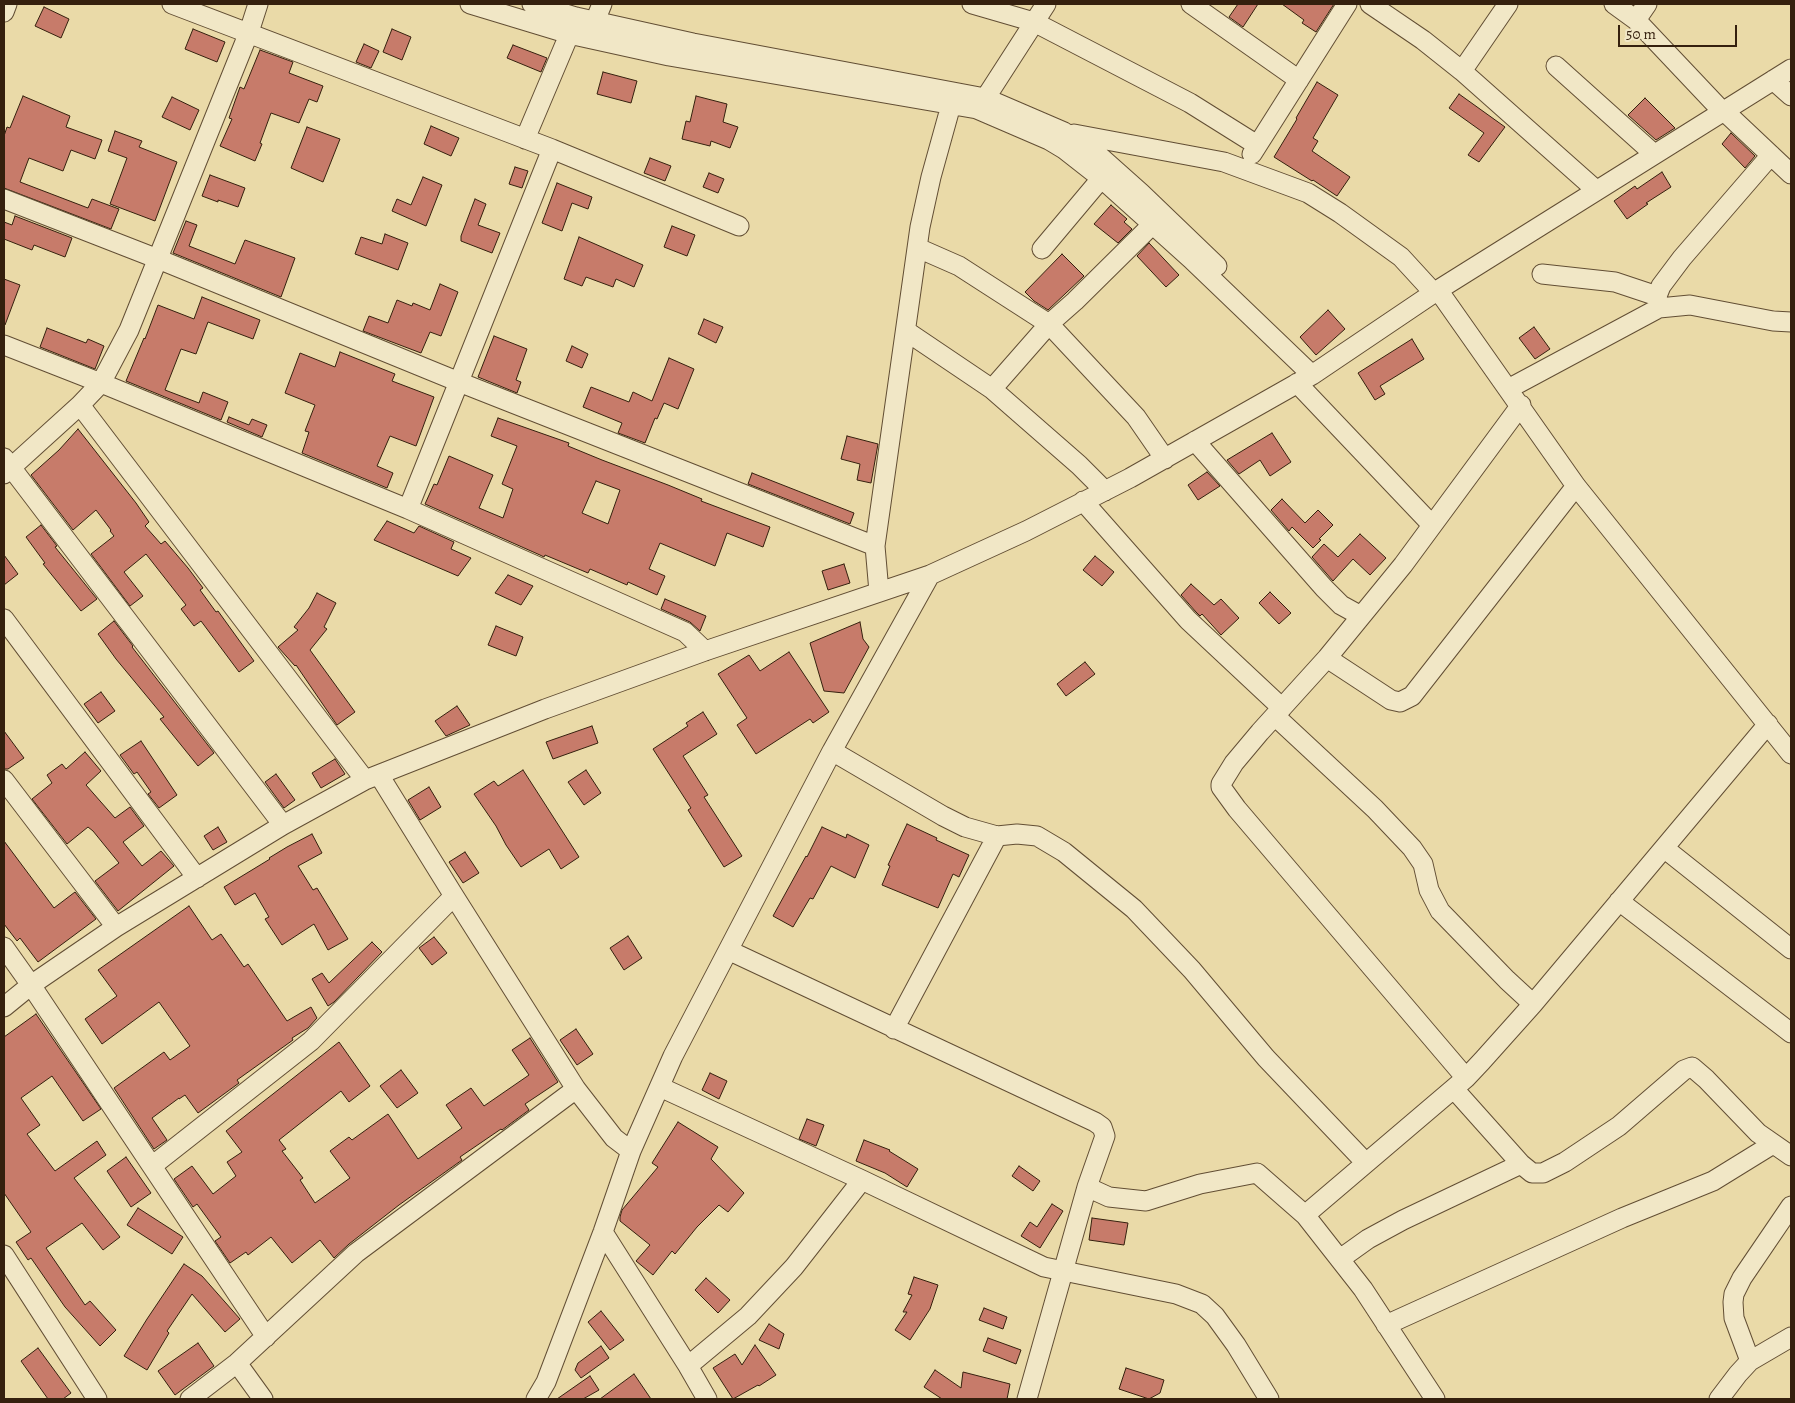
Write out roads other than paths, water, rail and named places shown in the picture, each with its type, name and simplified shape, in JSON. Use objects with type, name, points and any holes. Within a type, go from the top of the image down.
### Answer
[{"type":"street","points":[[4,12],[7,4]]},
{"type":"street","points":[[172,4],[525,138],[739,226]]},
{"type":"street","points":[[258,4],[249,32],[129,330],[101,382],[80,405],[6,466],[283,826]]},
{"type":"street","points":[[470,4],[572,26],[668,56],[951,105],[981,104],[1049,140],[1106,172],[1158,219],[1310,375],[1432,525]]},
{"type":"street","points":[[532,4],[572,26],[595,22],[981,104],[1064,132],[1224,162],[1308,193],[1340,213],[1401,257],[1436,291],[1520,405],[1576,486],[1791,754]]},
{"type":"street","points":[[595,22],[602,4]]},
{"type":"street","points":[[972,4],[1034,22],[1190,102],[1257,145]]},
{"type":"street","points":[[981,104],[1046,4]]},
{"type":"street","points":[[1191,4],[1299,80]]},
{"type":"street","points":[[1243,168],[1347,4]]},
{"type":"street","points":[[1370,4],[1423,40],[1462,71],[1596,190]]},
{"type":"street","points":[[1462,71],[1508,4]]},
{"type":"street","points":[[1614,4],[1636,20],[1723,111],[1791,174]]},
{"type":"street","points":[[1636,20],[1647,4]]},
{"type":"street","points":[[525,138],[572,26]]},
{"type":"street","points":[[1556,66],[1654,154]]},
{"type":"street","points":[[4,1007],[31,985],[116,926],[283,826],[372,778],[545,709],[704,651],[930,575],[1026,531],[1105,491],[1310,375],[1436,291],[1791,69]]},
{"type":"street","points":[[1773,80],[1791,96]]},
{"type":"street","points":[[879,592],[875,546],[920,227],[931,177],[951,105]]},
{"type":"street","points":[[1064,132],[1095,152],[1106,172]]},
{"type":"street","points":[[408,509],[552,149]]},
{"type":"street","points":[[1508,389],[1658,302],[1661,286],[1682,258],[1771,155]]},
{"type":"street","points":[[1042,249],[1106,172]]},
{"type":"street","points":[[4,199],[158,259],[459,382],[875,546]]},
{"type":"street","points":[[992,389],[1048,324],[1075,301],[1158,219]]},
{"type":"street","points":[[918,248],[959,266],[1048,324],[1130,410],[1165,458]]},
{"type":"street","points":[[1542,274],[1615,282],[1658,302],[1690,305],[1773,321],[1791,322]]},
{"type":"street","points":[[906,331],[992,389],[1105,491]]},
{"type":"street","points":[[4,345],[101,382],[408,509],[685,632],[704,651]]},
{"type":"street","points":[[80,405],[372,778],[454,896],[576,1089],[614,1138],[631,1151]]},
{"type":"street","points":[[1520,405],[1403,565],[1327,658],[1234,763],[1225,776],[1221,787],[1460,1084],[1521,1164],[1532,1172],[1543,1173],[1565,1162],[1619,1126],[1684,1070],[1692,1067],[1706,1079],[1758,1134],[1791,1156]]},
{"type":"street","points":[[1195,441],[1324,588],[1341,605],[1361,616]]},
{"type":"street","points":[[1327,658],[1391,700],[1400,702],[1412,696],[1576,486]]},
{"type":"street","points":[[1083,501],[1188,620],[1412,848],[1423,864],[1429,890],[1440,911],[1533,1004]]},
{"type":"street","points":[[536,1399],[546,1382],[603,1232],[631,1151],[673,1056],[730,951],[832,751],[930,575]]},
{"type":"street","points":[[4,619],[197,878]]},
{"type":"street","points":[[1305,1216],[1460,1084],[1533,1004],[1768,724]]},
{"type":"street","points":[[832,751],[943,816],[966,827],[997,836],[1017,834],[1037,836],[1064,852],[1134,909],[1192,970],[1266,1058],[1366,1163]]},
{"type":"street","points":[[4,780],[116,926]]},
{"type":"street","points":[[894,1029],[997,836]]},
{"type":"street","points":[[1664,848],[1791,949]]},
{"type":"street","points":[[152,1166],[311,1041],[454,896]]},
{"type":"street","points":[[1619,901],[1791,1033]]},
{"type":"street","points":[[4,947],[266,1337]]},
{"type":"street","points":[[730,951],[1095,1122],[1102,1127],[1105,1136],[1087,1187],[1027,1399]]},
{"type":"street","points":[[660,1087],[862,1180],[1044,1267],[1176,1294],[1202,1304],[1215,1316],[1269,1399]]},
{"type":"street","points":[[190,1399],[237,1363],[356,1253],[576,1089]]},
{"type":"street","points":[[1386,1325],[1622,1218],[1713,1181],[1773,1144]]},
{"type":"street","points":[[1340,1259],[1368,1239],[1403,1220],[1521,1164]]},
{"type":"street","points":[[1087,1187],[1109,1197],[1146,1201],[1200,1184],[1257,1172],[1305,1216],[1340,1259],[1363,1289],[1435,1399]]},
{"type":"street","points":[[688,1366],[748,1316],[794,1267],[862,1180]]},
{"type":"street","points":[[1750,1361],[1734,1318],[1734,1294],[1742,1278],[1791,1206]]},
{"type":"street","points":[[603,1232],[707,1399]]},
{"type":"street","points":[[4,1255],[97,1399]]},
{"type":"street","points":[[1719,1399],[1750,1361],[1791,1337]]},
{"type":"street","points":[[237,1363],[263,1399]]}]
